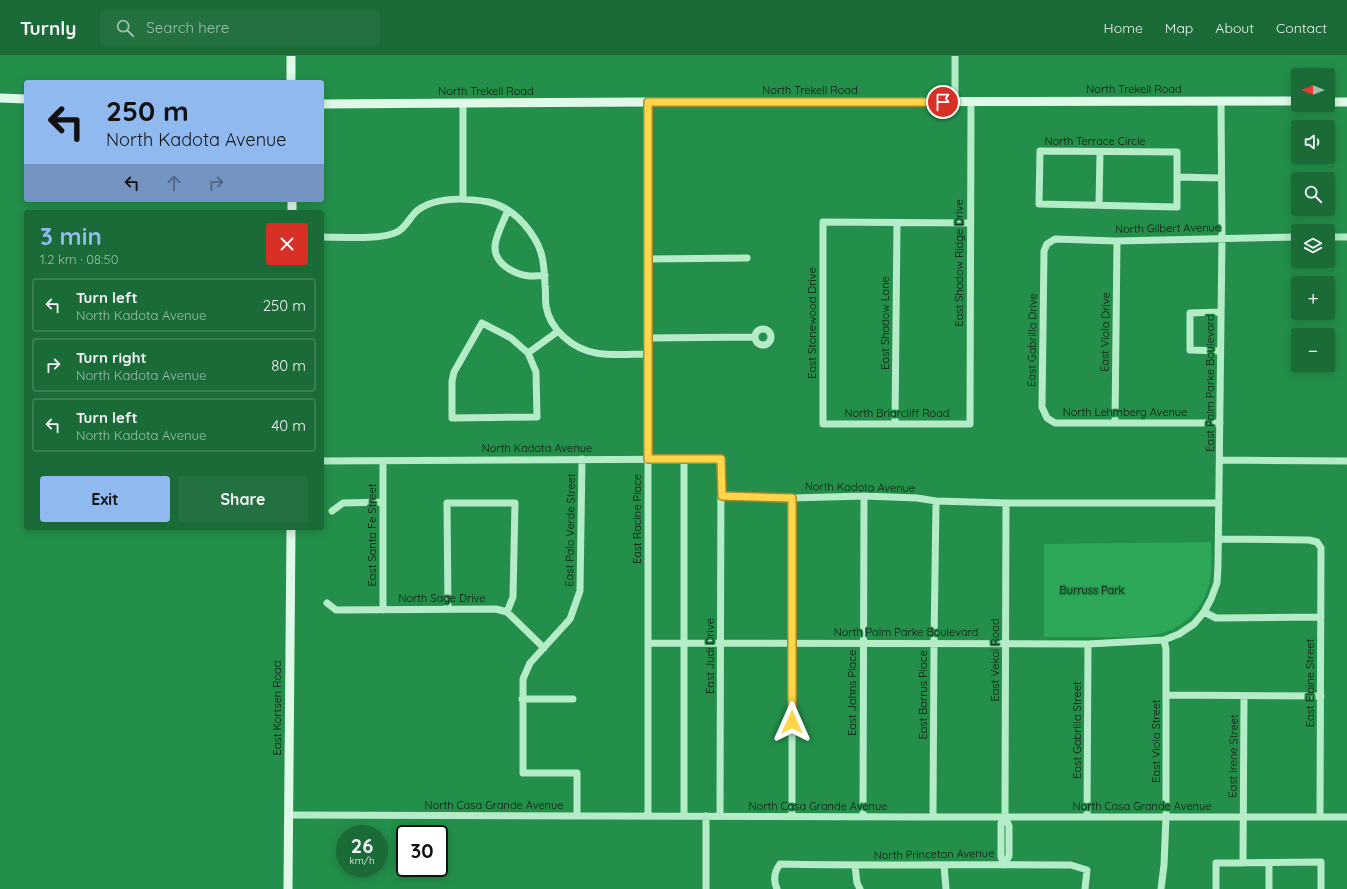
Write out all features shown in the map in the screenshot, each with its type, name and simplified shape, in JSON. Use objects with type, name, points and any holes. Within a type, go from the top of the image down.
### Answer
[{"type":"main road","points":[[291,56],[291,80]]},
{"type":"main road","points":[[0,98],[24,99]]},
{"type":"main road","name":"North Trekell Road","points":[[324,104],[1291,101]]},
{"type":"main road","points":[[1335,102],[1347,102]]},
{"type":"main road","name":"East Kortsen Road","points":[[288,889],[291,530]]},
{"type":"street","points":[[955,56],[955,102]]},
{"type":"street","name":"East Palm Parke Boulevard","points":[[1164,640],[1179,634],[1194,624],[1204,612],[1217,583],[1219,540],[1222,238],[1221,101]]},
{"type":"street","name":"East Racine Place","points":[[648,102],[648,816]]},
{"type":"street","name":"East Shadow Ridge Drive","points":[[970,424],[971,102]]},
{"type":"street","points":[[463,103],[463,199]]},
{"type":"street","name":"North Terrace Circle","points":[[1040,151],[1100,153],[1177,152],[1177,206],[1039,204],[1040,151]]},
{"type":"street","points":[[1099,204],[1100,153]]},
{"type":"street","points":[[1176,177],[1221,178]]},
{"type":"street","points":[[324,237],[380,237],[398,232],[418,210],[438,200],[463,199],[490,202],[508,210],[521,221],[534,236],[543,256],[546,306],[549,317],[558,332],[579,348],[595,353],[612,355],[648,354]]},
{"type":"street","points":[[508,210],[495,246],[496,256],[501,264],[518,274],[530,276],[545,275]]},
{"type":"street","name":"East Stonewood Drive","points":[[823,424],[823,222],[897,223]]},
{"type":"street","points":[[897,223],[970,223]]},
{"type":"street","name":"East Shadow Lane","points":[[895,424],[897,223]]},
{"type":"street","name":"North Gilbert Avenue","points":[[1044,251],[1047,244],[1055,239],[1117,241],[1291,237]]},
{"type":"street","points":[[1335,237],[1347,237]]},
{"type":"street","name":"East Viola Drive","points":[[1115,423],[1117,241]]},
{"type":"street","name":"East Gabrilla Drive","points":[[1044,251],[1042,407],[1047,418],[1055,423]]},
{"type":"street","points":[[648,259],[747,258]]},
{"type":"street","points":[[1220,351],[1190,350],[1190,313],[1221,312]]},
{"type":"street","points":[[482,323],[511,338],[528,353],[536,372],[537,417],[452,418],[452,380],[454,372],[482,323]]},
{"type":"street","points":[[528,353],[558,332]]},
{"type":"street","points":[[648,338],[754,337]]},
{"type":"street","name":"North Lehmberg Avenue","points":[[1055,423],[1220,423]]},
{"type":"street","name":"North Briarcliff Road","points":[[823,424],[970,424]]},
{"type":"street","name":"East Palo Verde Street","points":[[576,816],[577,773],[523,773],[522,699],[523,679],[530,663],[570,619],[580,591],[582,459]]},
{"type":"street","points":[[684,459],[684,816]]},
{"type":"street","name":"North Kadota Avenue","points":[[324,461],[721,459],[722,496],[792,498],[864,496],[917,498],[936,501],[1006,503],[1219,503]]},
{"type":"street","points":[[1220,460],[1347,460]]},
{"type":"street","name":"East Santa Fe Street","points":[[382,461],[382,610]]},
{"type":"street","name":"East Judi Drive","points":[[720,816],[722,496]]},
{"type":"street","name":"East Jahns Place","points":[[863,817],[864,496]]},
{"type":"street","points":[[792,498],[792,816]]},
{"type":"street","name":"East Barrus Place","points":[[933,818],[936,501]]},
{"type":"street","points":[[332,511],[343,503],[382,502]]},
{"type":"street","points":[[448,609],[447,503],[515,503],[513,597],[507,612],[544,648]]},
{"type":"street","name":"East Vekol Road","points":[[1004,864],[1001,857],[1001,823],[1005,817],[1006,503]]},
{"type":"street","name":"East Elaine Street","points":[[1219,540],[1309,540],[1317,542],[1321,548],[1320,817]]},
{"type":"street","name":"North Sage Drive","points":[[328,603],[336,610],[496,609],[507,612]]},
{"type":"street","points":[[1204,612],[1216,618],[1321,617]]},
{"type":"street","name":"North Palm Parke Boulevard","points":[[648,643],[1088,644],[1164,640]]},
{"type":"street","name":"East Viola Street","points":[[1161,889],[1164,865],[1166,818],[1167,695],[1166,649],[1164,640]]},
{"type":"street","name":"East Gabrilla Street","points":[[1087,817],[1088,644]]},
{"type":"street","points":[[1167,695],[1321,696]]},
{"type":"street","name":"East Irene Street","points":[[1243,863],[1244,696]]},
{"type":"street","points":[[522,699],[573,699]]},
{"type":"street","name":"North Casa Grande Avenue","points":[[288,815],[792,816],[933,818],[1347,817]]},
{"type":"street","points":[[706,816],[706,889]]},
{"type":"street","points":[[1216,889],[1216,863],[1321,862],[1321,889]]},
{"type":"street","points":[[1269,863],[1269,889]]},
{"type":"street","name":"North Princeton Avenue","points":[[777,889],[774,881],[775,870],[780,864],[855,866],[1004,864],[1071,865],[1087,870],[1085,889]]},
{"type":"street","points":[[944,865],[946,889]]},
{"type":"street","points":[[855,866],[857,883],[860,889]]},
{"type":"green space","name":"Burruss Park","points":[[1211,542],[1211,571],[1208,588],[1200,605],[1194,613],[1180,625],[1163,633],[1143,637],[1044,637],[1044,544]]},
{"type":"route","points":[[792,722],[792,498],[722,496],[721,459],[648,459],[648,102],[943,102]]}]
